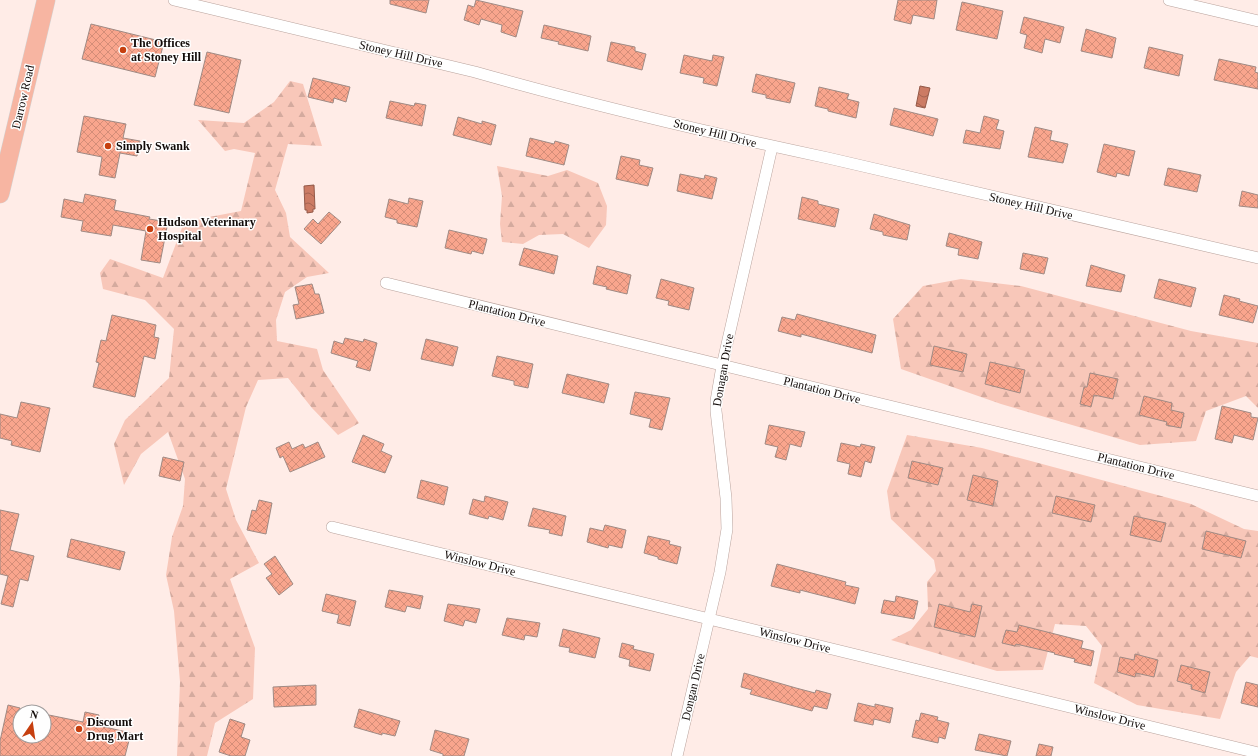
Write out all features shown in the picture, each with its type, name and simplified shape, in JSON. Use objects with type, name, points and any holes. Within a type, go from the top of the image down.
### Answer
[{"type":"main road","name":"Darrow Road","points":[[0,194],[46,0]]},
{"type":"street","name":"Stoney Hill Drive","points":[[174,0],[475,72],[522,86],[772,147],[828,158],[1258,258]]},
{"type":"street","points":[[1169,0],[1258,20]]},
{"type":"street","name":"Donagan Drive","points":[[709,618],[720,572],[727,529],[726,498],[716,401],[722,366],[772,147]]},
{"type":"street","name":"Plantation Drive","points":[[386,283],[1258,496]]},
{"type":"street","name":"Winslow Drive","points":[[332,527],[1258,753]]},
{"type":"street","name":"Dongan Drive","points":[[677,756],[709,618]]},
{"type":"green space","points":[[290,81],[303,84],[322,146],[288,144],[275,190],[286,213],[290,237],[329,273],[307,277],[285,292],[276,320],[277,341],[317,349],[323,370],[359,423],[338,435],[312,408],[288,378],[258,380],[246,407],[226,489],[236,520],[259,563],[230,579],[255,648],[253,699],[215,723],[207,756],[177,756],[180,682],[174,611],[166,575],[172,537],[183,506],[185,479],[168,432],[141,454],[124,485],[114,444],[125,420],[169,378],[174,329],[145,300],[103,289],[100,273],[110,259],[163,278],[183,225],[204,218],[241,211],[255,153],[234,149],[225,151],[198,120],[244,123],[274,102]]},
{"type":"green space","points":[[497,166],[548,176],[567,170],[598,183],[607,206],[606,225],[589,248],[563,234],[539,235],[523,244],[502,242],[500,224],[502,196]]},
{"type":"green space","points":[[961,279],[1021,286],[1191,331],[1258,343],[1258,408],[1246,396],[1206,411],[1196,441],[1140,445],[1001,404],[901,369],[893,319],[923,286]]},
{"type":"green space","points":[[907,435],[982,448],[1191,504],[1244,529],[1258,531],[1258,658],[1250,656],[1236,672],[1220,719],[1137,705],[1094,683],[1102,646],[1086,626],[1055,624],[1043,670],[997,671],[891,640],[911,630],[928,609],[927,582],[936,571],[934,560],[891,519],[887,491]]},
{"type":"water","points":[[920,86],[930,88],[925,108],[916,106]]},
{"type":"water","points":[[314,185],[315,209],[313,209],[313,212],[307,213],[307,210],[305,210],[304,186]]},
{"type":"building","points":[[390,0],[429,0],[426,13],[390,4]]},
{"type":"building","points":[[476,0],[523,11],[516,37],[501,32],[502,25],[481,19],[479,25],[464,20],[468,5],[474,7]]},
{"type":"building","points":[[898,0],[937,0],[934,19],[913,15],[911,24],[894,20]]},
{"type":"building","points":[[962,2],[1003,11],[997,39],[956,30]]},
{"type":"building","points":[[1024,17],[1064,27],[1060,43],[1045,39],[1042,53],[1024,48],[1027,35],[1020,33]]},
{"type":"building","name":"The Offices at Stoney Hill","points":[[91,24],[164,42],[155,77],[82,59]]},
{"type":"building","points":[[544,25],[591,36],[588,51],[558,44],[559,42],[541,38]]},
{"type":"building","points":[[1086,29],[1116,38],[1112,58],[1081,51]]},
{"type":"building","points":[[611,42],[635,47],[635,51],[646,54],[642,70],[607,61]]},
{"type":"building","points":[[1149,47],[1183,55],[1179,76],[1144,68]]},
{"type":"building","points":[[207,52],[241,60],[229,113],[194,105]]},
{"type":"building","points":[[684,55],[712,61],[713,55],[724,57],[717,86],[703,83],[704,78],[680,73]]},
{"type":"building","points":[[1219,59],[1256,67],[1255,72],[1258,73],[1258,89],[1214,80]]},
{"type":"building","points":[[756,74],[795,83],[790,103],[766,98],[766,95],[752,92]]},
{"type":"building","points":[[313,78],[350,87],[346,102],[334,98],[333,103],[308,97]]},
{"type":"building","points":[[819,87],[849,94],[847,99],[859,102],[856,118],[815,106]]},
{"type":"building","points":[[390,101],[414,106],[415,103],[426,105],[422,126],[386,118]]},
{"type":"building","points":[[894,108],[938,119],[933,136],[890,125]]},
{"type":"building","name":"Simply Swank","points":[[84,116],[126,124],[123,138],[140,141],[137,156],[120,153],[115,178],[99,175],[102,157],[77,152]]},
{"type":"building","points":[[984,116],[999,120],[996,129],[1004,131],[1000,149],[963,143],[966,130],[980,133]]},
{"type":"building","points":[[458,117],[482,124],[482,121],[496,125],[491,145],[453,135]]},
{"type":"building","points":[[1035,127],[1052,131],[1050,140],[1068,144],[1063,163],[1028,157]]},
{"type":"building","points":[[530,138],[554,144],[555,141],[569,145],[564,165],[526,156]]},
{"type":"building","points":[[1104,144],[1135,151],[1129,176],[1117,173],[1116,177],[1097,172]]},
{"type":"building","points":[[621,156],[640,160],[639,165],[653,168],[648,186],[616,179]]},
{"type":"building","points":[[1168,168],[1201,175],[1197,192],[1164,185]]},
{"type":"building","points":[[680,174],[704,179],[705,175],[717,178],[712,199],[677,191]]},
{"type":"building","points":[[1242,191],[1258,195],[1258,208],[1239,206]]},
{"type":"building","name":"Hudson Veterinary Hospital","points":[[85,194],[116,200],[114,210],[168,222],[160,263],[141,260],[146,231],[113,225],[111,236],[81,231],[83,221],[61,217],[64,199],[83,203]]},
{"type":"building","points":[[802,197],[818,201],[818,204],[839,209],[835,227],[798,219]]},
{"type":"building","points":[[409,198],[423,201],[417,227],[397,223],[397,220],[385,217],[389,199],[408,204]]},
{"type":"building","points":[[329,212],[341,222],[321,244],[304,229],[313,219],[318,224]]},
{"type":"building","points":[[874,214],[910,225],[907,240],[883,235],[883,232],[870,229]]},
{"type":"building","points":[[449,230],[487,239],[483,254],[472,251],[471,254],[445,248]]},
{"type":"building","points":[[949,233],[982,242],[978,259],[958,255],[959,249],[946,246]]},
{"type":"building","points":[[524,248],[558,256],[554,274],[519,265]]},
{"type":"building","points":[[1023,253],[1048,258],[1044,274],[1020,269]]},
{"type":"building","points":[[1091,265],[1125,275],[1121,292],[1086,286]]},
{"type":"building","points":[[597,266],[631,275],[627,294],[593,284]]},
{"type":"building","points":[[661,279],[694,288],[689,310],[668,305],[669,301],[656,298]]},
{"type":"building","points":[[1159,279],[1196,288],[1191,307],[1154,298]]},
{"type":"building","points":[[312,284],[315,294],[319,294],[324,313],[296,319],[293,305],[299,304],[295,287]]},
{"type":"building","points":[[1224,295],[1258,306],[1253,323],[1219,315]]},
{"type":"building","points":[[797,314],[876,335],[872,353],[801,334],[801,337],[778,331],[782,317],[795,320]]},
{"type":"building","points":[[112,315],[156,325],[154,337],[159,338],[155,359],[144,356],[135,397],[93,387],[99,363],[96,362],[101,340],[106,341]]},
{"type":"building","points":[[345,338],[363,342],[364,339],[377,343],[370,371],[356,367],[358,361],[331,353],[334,341],[343,344]]},
{"type":"building","points":[[426,339],[458,347],[453,366],[421,359]]},
{"type":"building","points":[[934,346],[967,354],[963,372],[930,365]]},
{"type":"building","points":[[497,356],[533,364],[528,388],[514,385],[514,381],[492,376]]},
{"type":"building","points":[[990,362],[1025,370],[1020,393],[985,384]]},
{"type":"building","points":[[1090,373],[1118,379],[1113,399],[1094,395],[1091,407],[1080,404],[1084,387],[1087,387]]},
{"type":"building","points":[[567,374],[609,384],[604,403],[562,393]]},
{"type":"building","points":[[635,392],[670,398],[662,430],[649,427],[651,419],[630,414]]},
{"type":"building","points":[[1144,396],[1172,403],[1171,410],[1184,413],[1181,428],[1166,425],[1167,422],[1139,415]]},
{"type":"building","points":[[21,402],[50,408],[40,452],[11,445],[12,441],[0,438],[0,414],[17,418]]},
{"type":"building","points":[[1222,406],[1251,413],[1251,417],[1258,418],[1253,440],[1234,435],[1232,443],[1215,439]]},
{"type":"building","points":[[769,425],[805,432],[801,447],[790,444],[786,460],[775,457],[778,447],[765,444]]},
{"type":"building","points":[[363,435],[384,444],[381,451],[392,456],[385,473],[352,462]]},
{"type":"building","points":[[289,442],[292,449],[303,444],[305,448],[318,442],[325,457],[290,472],[283,456],[280,458],[276,448]]},
{"type":"building","points":[[841,443],[860,447],[861,444],[875,447],[871,463],[865,461],[861,477],[848,474],[850,464],[837,461]]},
{"type":"building","points":[[163,457],[184,462],[180,481],[159,476]]},
{"type":"building","points":[[912,461],[943,468],[938,485],[908,478]]},
{"type":"building","points":[[973,475],[998,481],[993,506],[967,500]]},
{"type":"building","points":[[421,480],[448,487],[444,505],[417,498]]},
{"type":"building","points":[[485,496],[508,502],[503,520],[489,516],[488,519],[469,514],[473,499],[484,502]]},
{"type":"building","points":[[1056,496],[1095,505],[1091,522],[1052,513]]},
{"type":"building","points":[[259,500],[272,503],[266,534],[247,530],[252,510],[256,511]]},
{"type":"building","points":[[533,508],[566,516],[562,536],[549,533],[550,530],[528,526]]},
{"type":"building","points":[[0,510],[19,514],[10,550],[34,556],[28,581],[20,579],[13,607],[1,604],[8,576],[0,574]]},
{"type":"building","points":[[1134,516],[1166,523],[1161,542],[1130,535]]},
{"type":"building","points":[[605,525],[626,530],[622,548],[609,545],[608,548],[587,542],[590,528],[603,531]]},
{"type":"building","points":[[1206,531],[1246,541],[1241,558],[1202,549]]},
{"type":"building","points":[[648,536],[670,541],[669,544],[681,547],[677,564],[658,559],[658,557],[644,553]]},
{"type":"building","points":[[71,539],[125,552],[120,570],[67,557]]},
{"type":"building","points":[[275,556],[293,584],[279,595],[266,578],[272,574],[264,564]]},
{"type":"building","points":[[777,564],[846,582],[845,585],[859,588],[855,604],[800,590],[800,593],[771,586]]},
{"type":"building","points":[[389,590],[423,596],[420,609],[407,606],[405,612],[385,607]]},
{"type":"building","points":[[326,594],[356,601],[350,626],[337,623],[339,615],[322,611]]},
{"type":"building","points":[[896,596],[918,601],[914,619],[881,613],[884,600],[895,602]]},
{"type":"building","points":[[448,604],[480,609],[476,623],[465,620],[463,626],[444,621]]},
{"type":"building","points":[[939,604],[970,612],[972,604],[982,606],[975,637],[934,627]]},
{"type":"building","points":[[507,618],[540,623],[537,637],[525,635],[524,640],[502,635]]},
{"type":"building","points":[[1019,625],[1083,641],[1081,648],[1094,651],[1091,666],[1074,662],[1075,659],[1054,654],[1055,653],[1016,644],[1015,646],[1002,643],[1006,630],[1017,632]]},
{"type":"building","points":[[563,629],[600,638],[595,658],[569,652],[570,648],[559,646]]},
{"type":"building","points":[[622,643],[634,646],[633,649],[654,654],[650,671],[629,666],[630,660],[619,657]]},
{"type":"building","points":[[1135,654],[1158,660],[1154,677],[1136,673],[1135,677],[1117,672],[1120,657],[1134,660]]},
{"type":"building","points":[[1181,665],[1210,672],[1205,693],[1191,689],[1192,685],[1177,681]]},
{"type":"building","points":[[744,673],[815,693],[816,690],[831,694],[827,709],[814,706],[812,711],[750,694],[752,690],[741,687]]},
{"type":"building","points":[[1246,682],[1258,685],[1258,707],[1241,703]]},
{"type":"building","points":[[316,685],[316,705],[274,707],[273,687]]},
{"type":"building","points":[[858,703],[875,707],[875,704],[893,708],[890,723],[874,719],[873,725],[854,721]]},
{"type":"building","name":"Discount Drug Mart","points":[[8,705],[12,706],[12,744],[52,744],[52,716],[83,722],[85,712],[99,715],[96,725],[131,733],[125,756],[0,756],[0,741]]},
{"type":"building","points":[[359,709],[400,721],[395,736],[382,733],[382,735],[354,727]]},
{"type":"building","points":[[921,713],[938,717],[937,720],[949,723],[945,739],[939,737],[938,743],[912,737],[916,720],[919,721]]},
{"type":"building","points":[[230,719],[245,724],[241,737],[250,740],[245,756],[231,756],[219,752]]},
{"type":"building","points":[[435,730],[469,739],[464,756],[443,756],[443,754],[430,750]]},
{"type":"building","points":[[979,734],[1011,741],[1007,756],[975,750]]},
{"type":"building","points":[[1039,744],[1053,747],[1051,756],[1036,756]]},
{"type":"place","name":"The Offices at Stoney Hill","points":[[123,50]]},
{"type":"place","name":"Simply Swank","points":[[108,146]]},
{"type":"place","name":"Hudson Veterinary Hospital","points":[[150,229]]},
{"type":"place","name":"Discount Drug Mart","points":[[79,729]]}]
